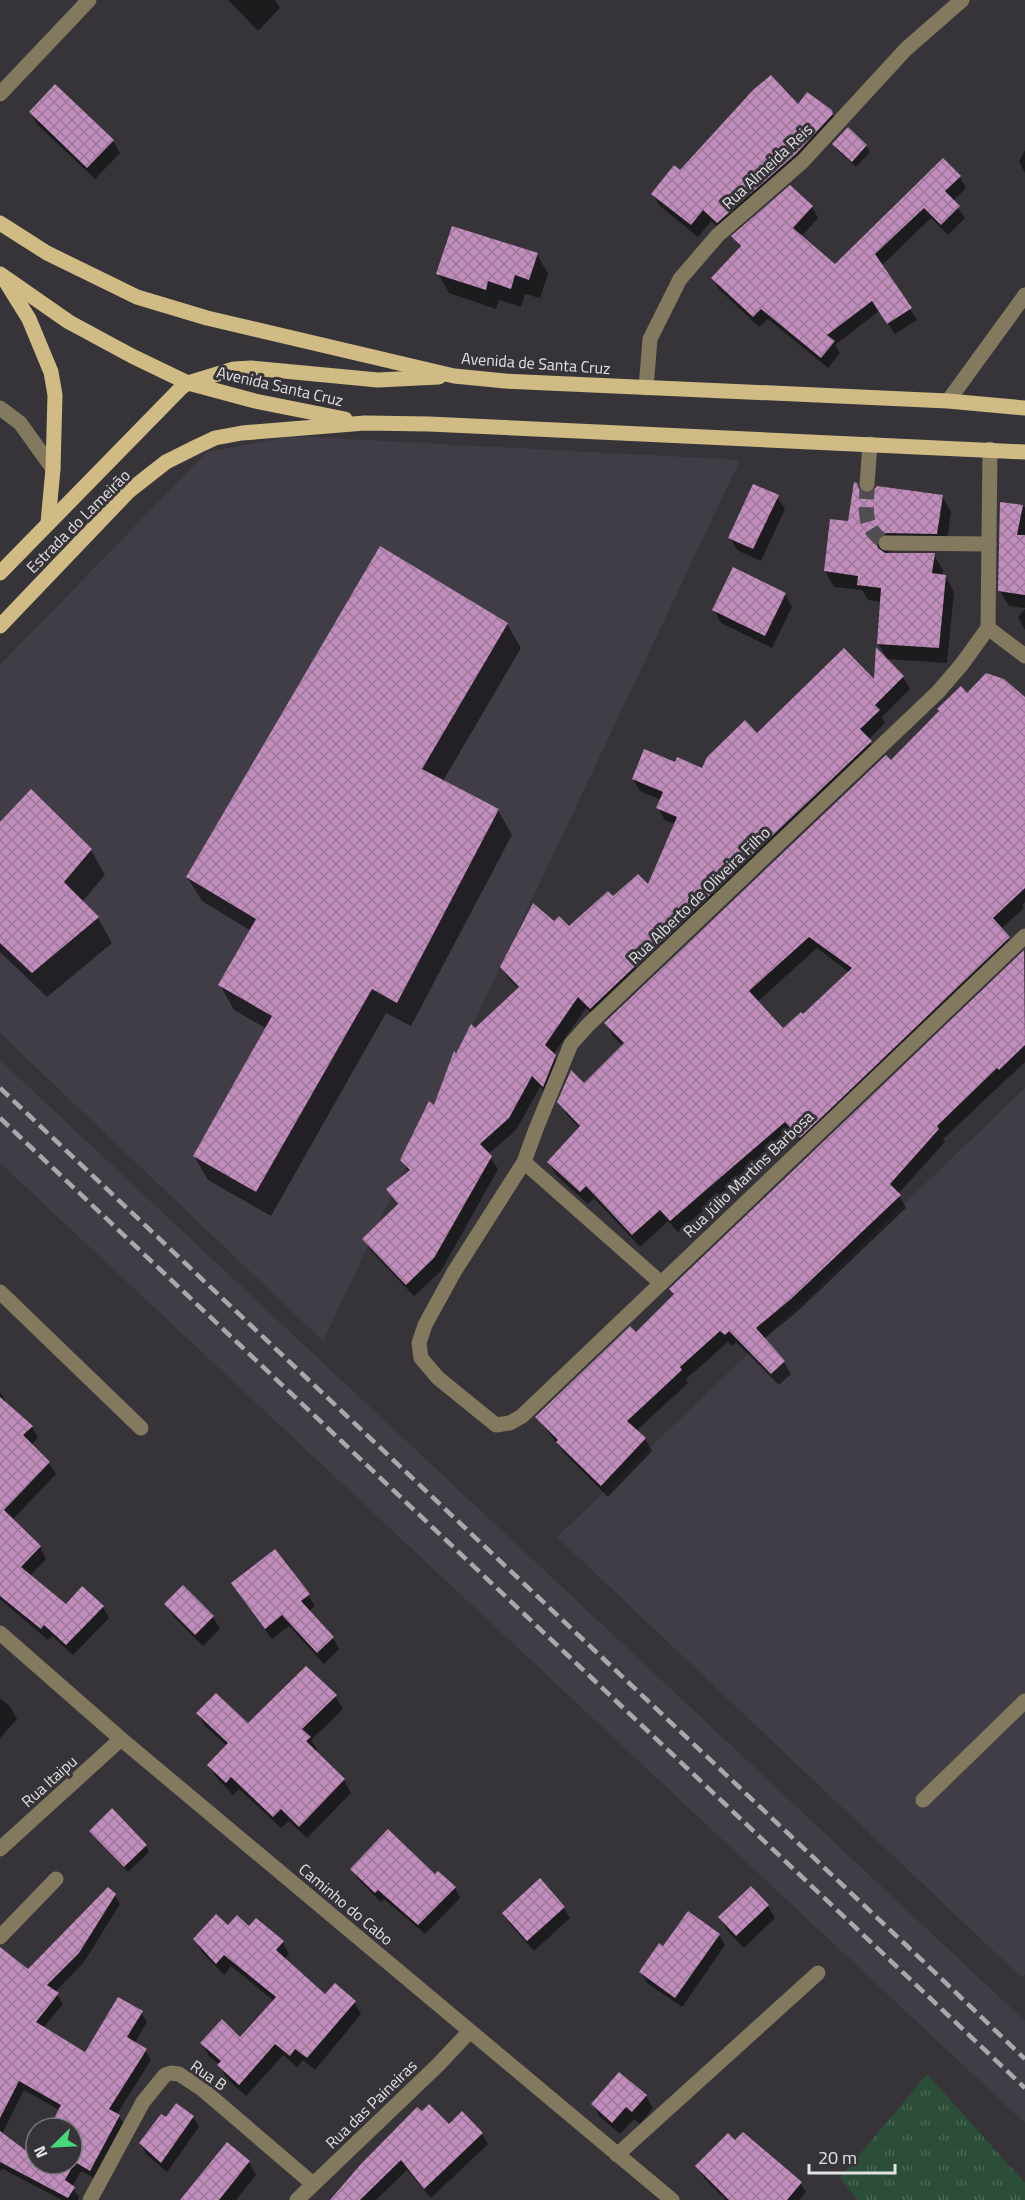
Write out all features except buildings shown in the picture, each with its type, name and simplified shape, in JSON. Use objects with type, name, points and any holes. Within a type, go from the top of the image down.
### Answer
[{"type":"main road","name":"Avenida de Santa Cruz","points":[[0,224],[47,253],[137,297],[207,318],[454,375],[505,381],[948,401],[1025,408]]},
{"type":"main road","points":[[2,275],[69,322],[188,383],[234,369],[251,368],[378,380],[454,375]]},
{"type":"main road","points":[[2,275],[29,319],[51,372],[55,394],[53,469],[48,523]]},
{"type":"main road","name":"Avenida Santa Cruz","points":[[188,383],[255,401],[365,423]]},
{"type":"main road","name":"Estrada do Lameirão","points":[[0,573],[158,410],[188,383]]},
{"type":"main road","points":[[365,423],[452,425],[1025,452]]},
{"type":"main road","name":"Estrada do Lameirão","points":[[0,626],[129,490],[166,462],[216,438],[242,433],[365,423]]},
{"type":"street","points":[[0,94],[89,0]]},
{"type":"street","name":"Rua Almeida Reis","points":[[646,388],[650,339],[680,279],[718,235],[803,161],[906,49],[962,0]]},
{"type":"street","points":[[948,401],[1025,295]]},
{"type":"street","points":[[0,408],[20,423],[53,469]]},
{"type":"street","points":[[867,484],[870,444]]},
{"type":"street","points":[[990,449],[988,628],[1025,656]]},
{"type":"street","points":[[886,543],[989,544]]},
{"type":"street","name":"Rua Alberto de Oliveira Filho","points":[[490,1421],[438,1378],[422,1358],[419,1343],[424,1325],[454,1272],[525,1162],[571,1044],[938,692],[988,628]]},
{"type":"street","name":"Rua Júlio Martins Barbosa","points":[[490,1421],[496,1425],[510,1423],[522,1416],[1025,936]]},
{"type":"street","points":[[525,1162],[661,1283]]},
{"type":"street","points":[[0,1292],[141,1428]]},
{"type":"street","name":"Caminho do Cabo","points":[[0,1633],[469,2032],[672,2200]]},
{"type":"street","points":[[923,1800],[1025,1701]]},
{"type":"street","name":"Rua Itaipu","points":[[0,1849],[122,1739]]},
{"type":"street","points":[[0,1937],[56,1879]]},
{"type":"street","points":[[617,2155],[818,1973]]},
{"type":"street","name":"Rua das Paineiras","points":[[297,2200],[438,2065],[469,2032]]},
{"type":"street","name":"Rua B","points":[[90,2200],[143,2102],[165,2075],[171,2073],[179,2074],[202,2089],[313,2184]]},
{"type":"shaded area","points":[[293,436],[740,460],[323,1341],[0,1033],[0,665],[207,452]]},
{"type":"shaded area","points":[[0,1060],[1025,2021],[1025,2123],[0,1163]]},
{"type":"shaded area","points":[[1025,1088],[1025,1974],[1022,1978],[557,1537]]},
{"type":"green space","points":[[927,2074],[1025,2183],[1025,2200],[858,2200],[840,2178]]},
{"type":"tunnel","points":[[867,484],[866,511],[869,525],[872,531],[886,543]]},
{"type":"railway","points":[[0,1088],[1025,2059]]},
{"type":"railway","points":[[0,1118],[1025,2088]]}]
